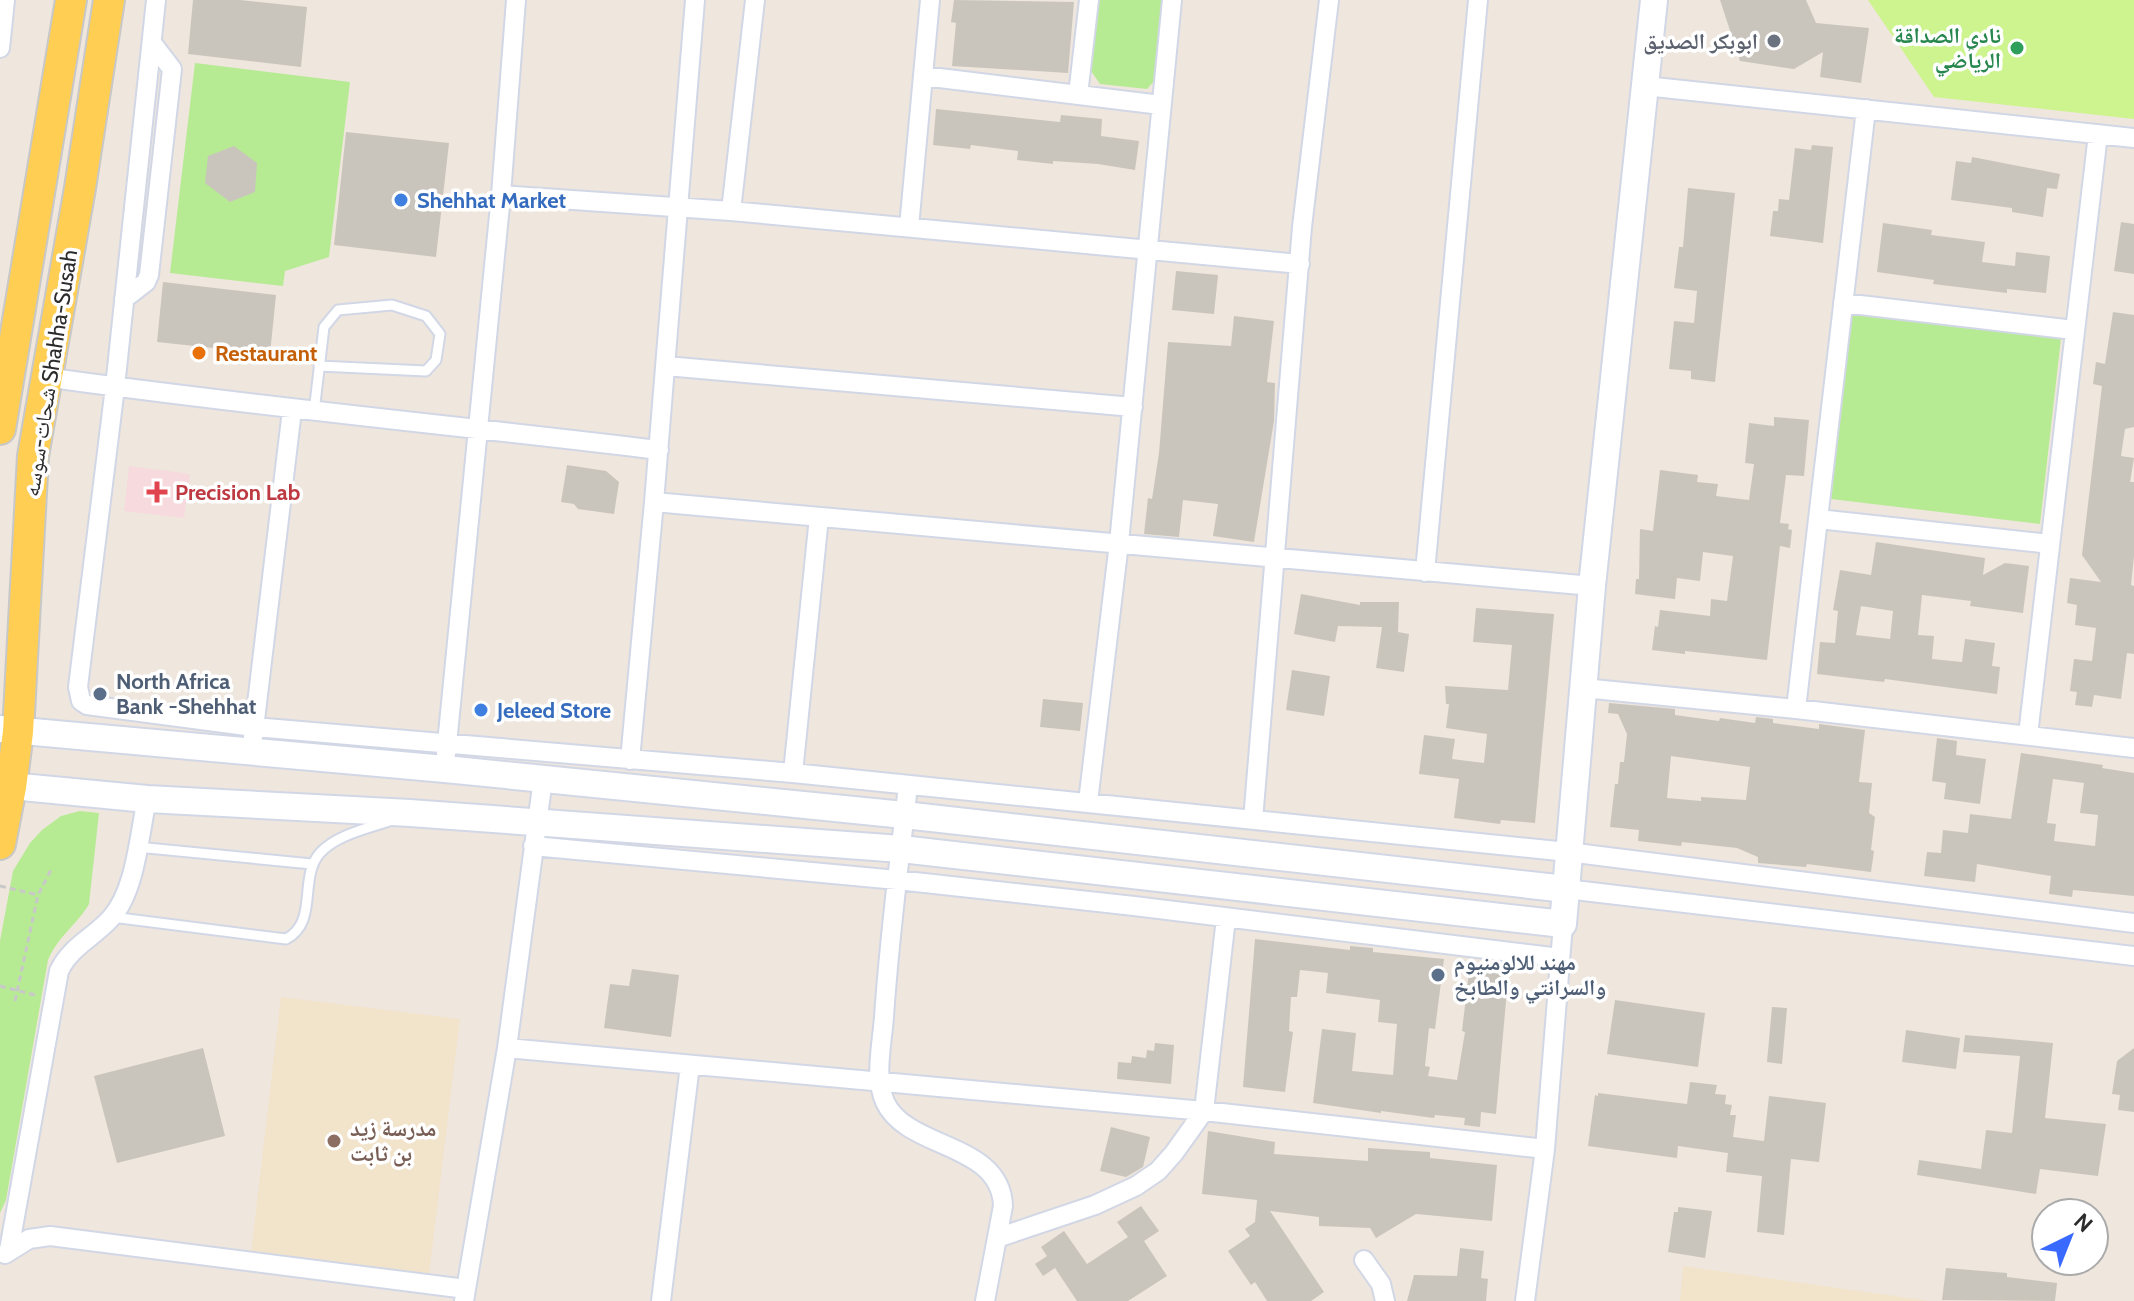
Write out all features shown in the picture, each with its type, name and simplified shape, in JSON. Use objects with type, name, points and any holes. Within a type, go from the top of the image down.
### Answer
[{"type":"main road","name":"شحات-سوسه Shahha-Susah","points":[[0,429],[71,0]]},
{"type":"main road","name":"شحات-سوسه Shahha-Susah","points":[[0,844],[33,456],[109,0]]},
{"type":"street","points":[[0,48],[5,0]]},
{"type":"street","points":[[156,0],[115,387],[78,695],[81,701],[96,709],[252,740],[445,769],[904,815],[2134,956]]},
{"type":"street","points":[[445,769],[501,195],[516,0]]},
{"type":"street","points":[[630,760],[659,450],[695,0]]},
{"type":"street","points":[[731,211],[755,0]]},
{"type":"street","points":[[909,227],[930,0]]},
{"type":"street","points":[[1078,95],[1089,0]]},
{"type":"street","points":[[1088,802],[1119,543],[1172,0]]},
{"type":"street","points":[[1253,820],[1300,264],[1329,0]]},
{"type":"street","points":[[1425,572],[1478,0]]},
{"type":"street","points":[[1525,1301],[1545,1149],[1592,586],[1654,0]]},
{"type":"street","points":[[923,76],[1161,105]]},
{"type":"street","points":[[1645,86],[2134,138]]},
{"type":"street","points":[[1796,709],[1866,109]]},
{"type":"street","points":[[2028,735],[2098,134]]},
{"type":"street","points":[[501,195],[731,211],[1300,264]]},
{"type":"street","points":[[1843,303],[2074,330]]},
{"type":"street","points":[[666,366],[1133,407]]},
{"type":"street","points":[[45,377],[292,410],[477,427],[659,450]]},
{"type":"street","points":[[252,740],[292,410]]},
{"type":"street","points":[[654,502],[1592,586]]},
{"type":"street","points":[[793,773],[819,517]]},
{"type":"street","points":[[1818,519],[2050,544]]},
{"type":"street","points":[[1583,688],[2134,748]]},
{"type":"street","points":[[9,730],[252,740],[447,742],[793,773],[1568,852],[2134,923]]},
{"type":"street","points":[[4,1254],[29,1239],[50,1236],[465,1295],[507,1048],[543,779]]},
{"type":"street","points":[[6,786],[147,799],[410,813],[535,834],[897,880],[1560,958]]},
{"type":"street","points":[[908,786],[888,961],[879,1082],[892,1114],[969,1157],[998,1181],[1003,1192],[1003,1206],[985,1301]]},
{"type":"street","points":[[4,1254],[63,961],[77,945],[112,917],[128,888],[147,799]]},
{"type":"street","points":[[535,834],[901,849],[1563,924]]},
{"type":"street","points":[[997,1238],[1095,1205],[1136,1186],[1158,1171],[1174,1153],[1204,1111],[1226,918]]},
{"type":"street","points":[[507,1048],[1204,1111],[1545,1149]]},
{"type":"street","points":[[661,1301],[690,1065]]},
{"type":"street","points":[[1364,1260],[1381,1284],[1385,1301]]},
{"type":"lane","points":[[314,412],[319,366],[324,327],[338,310],[392,305],[426,316],[440,334],[436,360],[426,371],[319,366]]},
{"type":"lane","points":[[112,917],[286,939],[298,931],[305,917],[312,864],[321,851],[336,841],[410,813]]},
{"type":"lane","points":[[137,847],[312,864]]},
{"type":"path","points":[[15,1001],[38,895],[52,868]]},
{"type":"path","points":[[0,886],[38,895]]},
{"type":"path","points":[[0,986],[53,999]]},
{"type":"shaded area","name":"Precision Lab","points":[[129,466],[190,474],[184,518],[124,511]]},
{"type":"shaded area","points":[[281,997],[460,1019],[428,1283],[250,1261]]},
{"type":"shaded area","points":[[1683,1266],[1930,1301],[1680,1301]]},
{"type":"green space","points":[[1098,0],[1163,0],[1156,79],[1147,89],[1100,84],[1091,71]]},
{"type":"green space","name":"نادي الصداقة الرياضي","points":[[1868,0],[2134,0],[2134,119],[1934,97]]},
{"type":"green space","points":[[195,63],[350,82],[329,257],[285,271],[283,286],[170,273]]},
{"type":"green space","points":[[1852,313],[2061,338],[2040,524],[1831,499]]},
{"type":"green space","points":[[80,811],[99,813],[89,904],[48,960],[6,1200],[0,1213],[0,941],[13,871],[42,830],[61,816]]},
{"type":"building","points":[[193,0],[240,0],[307,7],[301,67],[188,54]]},
{"type":"building","points":[[954,0],[1074,2],[1068,73],[952,66],[956,23],[951,22]]},
{"type":"building","name":"ابوبكر الصديق","points":[[1720,0],[1806,0],[1816,23],[1869,28],[1861,83],[1820,77],[1823,52],[1794,69],[1740,61]]},
{"type":"building","points":[[936,109],[1060,122],[1061,115],[1102,119],[1101,136],[1139,141],[1135,170],[1098,164],[1017,160],[1018,151],[971,145],[970,149],[933,145]]},
{"type":"building","points":[[346,132],[449,143],[436,257],[334,245]]},
{"type":"building","points":[[1812,145],[1833,147],[1823,243],[1770,236],[1773,211],[1778,211],[1779,199],[1789,200],[1795,148],[1811,150]]},
{"type":"building","points":[[234,146],[257,163],[255,192],[230,202],[205,183],[208,156]]},
{"type":"building","points":[[1972,157],[2060,174],[2057,189],[2047,188],[2043,217],[2012,212],[2012,208],[1951,200],[1956,161],[1971,163]]},
{"type":"building","points":[[1688,188],[1735,193],[1715,382],[1691,379],[1691,371],[1669,369],[1674,321],[1694,323],[1697,291],[1674,288],[1679,247],[1683,247]]},
{"type":"building","points":[[2121,222],[2134,224],[2134,274],[2114,271]]},
{"type":"building","points":[[1883,223],[1932,230],[1931,235],[1985,242],[1982,262],[2015,266],[2016,252],[2050,256],[2046,293],[2007,289],[2007,293],[1933,284],[1934,280],[1877,272]]},
{"type":"building","points":[[1176,271],[1218,275],[1214,314],[1172,310]]},
{"type":"building","points":[[163,282],[276,295],[270,354],[157,342]]},
{"type":"building","points":[[2113,312],[2134,315],[2134,427],[2125,429],[2121,456],[2134,458],[2130,482],[2134,482],[2131,585],[2134,586],[2134,654],[2127,653],[2121,699],[2094,695],[2092,707],[2075,705],[2077,692],[2070,691],[2074,659],[2092,661],[2096,628],[2075,625],[2077,605],[2067,603],[2070,578],[2101,582],[2082,555],[2102,386],[2093,384],[2096,362],[2105,364]]},
{"type":"building","points":[[1234,316],[1274,321],[1267,382],[1275,383],[1274,421],[1254,542],[1213,536],[1218,504],[1183,500],[1179,537],[1144,534],[1148,498],[1152,499],[1159,453],[1168,342],[1231,346]]},
{"type":"building","points":[[1774,417],[1809,420],[1804,476],[1786,475],[1780,523],[1789,524],[1788,529],[1792,530],[1790,548],[1780,546],[1767,660],[1652,650],[1660,610],[1710,616],[1711,599],[1727,601],[1733,556],[1703,552],[1700,581],[1677,578],[1675,599],[1635,594],[1636,579],[1639,579],[1640,529],[1653,531],[1660,470],[1698,475],[1697,482],[1718,484],[1716,496],[1749,500],[1754,464],[1745,463],[1749,423],[1774,426]]},
{"type":"building","points":[[567,465],[606,471],[619,482],[614,514],[578,509],[574,504],[561,502]]},
{"type":"building","points":[[1876,542],[1985,558],[1983,575],[2005,563],[2029,566],[2023,613],[1970,606],[1971,601],[1922,595],[1918,635],[1934,636],[1932,659],[1962,662],[1965,639],[1995,643],[1992,666],[2000,667],[1997,694],[1885,679],[1884,682],[1817,674],[1820,642],[1835,643],[1838,611],[1833,610],[1840,570],[1871,575]],"holes":[[[1861,606],[1893,611],[1890,639],[1856,635]]]},
{"type":"building","points":[[1301,594],[1360,605],[1360,602],[1399,602],[1398,632],[1409,634],[1404,672],[1376,668],[1382,627],[1338,626],[1335,642],[1294,634]]},
{"type":"building","points":[[1476,608],[1554,614],[1535,823],[1501,820],[1500,824],[1454,818],[1459,779],[1419,774],[1424,735],[1455,739],[1452,759],[1484,763],[1487,734],[1446,728],[1449,704],[1446,704],[1445,686],[1508,690],[1512,645],[1473,642]]},
{"type":"building","points":[[1292,670],[1330,676],[1324,716],[1286,710]]},
{"type":"building","points":[[1043,699],[1083,703],[1080,731],[1040,727]]},
{"type":"building","points":[[1609,703],[1675,709],[1675,715],[1719,721],[1720,718],[1755,723],[1756,717],[1773,719],[1773,723],[1819,729],[1819,724],[1865,730],[1859,782],[1872,783],[1869,813],[1875,817],[1871,872],[1807,864],[1806,867],[1758,863],[1758,857],[1737,848],[1638,841],[1639,830],[1610,827],[1615,784],[1618,784],[1620,762],[1624,762],[1627,734],[1618,714],[1608,713]],"holes":[[[1671,756],[1750,767],[1746,800],[1667,798]]]},
{"type":"building","points":[[1937,738],[1957,741],[1956,755],[1986,759],[1980,804],[1944,799],[1946,783],[1932,781]]},
{"type":"building","points":[[2021,753],[2103,765],[2102,768],[2134,773],[2134,896],[2073,890],[2072,897],[2049,894],[2051,876],[1977,864],[1975,882],[1924,876],[1927,852],[1941,853],[1943,830],[1968,833],[1970,814],[2011,819]],"holes":[[[2053,779],[2084,783],[2080,813],[2098,815],[2095,846],[2054,841],[2056,824],[2047,823]]]},
{"type":"building","points":[[1255,939],[1350,950],[1350,946],[1373,948],[1373,952],[1444,959],[1435,1029],[1429,1028],[1425,1066],[1430,1067],[1428,1076],[1457,1080],[1465,1032],[1462,1031],[1470,963],[1509,967],[1496,1114],[1481,1112],[1480,1127],[1464,1125],[1465,1118],[1381,1113],[1313,1103],[1322,1029],[1356,1033],[1352,1071],[1393,1075],[1397,1024],[1378,1022],[1380,1000],[1326,993],[1328,973],[1300,970],[1297,997],[1291,997],[1289,1031],[1293,1032],[1285,1092],[1243,1087]]},
{"type":"building","points":[[632,969],[679,975],[671,1037],[604,1028],[610,984],[629,986]]},
{"type":"building","points":[[1615,1000],[1705,1013],[1698,1067],[1607,1054]]},
{"type":"building","points":[[1772,1007],[1787,1008],[1782,1064],[1767,1062]]},
{"type":"building","points":[[1906,1030],[1960,1038],[1956,1069],[1902,1062]]},
{"type":"building","points":[[1965,1035],[2053,1043],[2045,1118],[2106,1124],[2098,1176],[2040,1169],[2036,1194],[1917,1175],[1919,1160],[1981,1169],[1986,1130],[2012,1133],[2020,1056],[1963,1052]]},
{"type":"building","points":[[1155,1043],[1174,1045],[1171,1084],[1117,1079],[1118,1062],[1131,1063],[1132,1056],[1146,1058],[1147,1050],[1154,1051]]},
{"type":"building","points":[[203,1048],[225,1136],[117,1163],[94,1076]]},
{"type":"building","points":[[2134,1048],[2134,1112],[2118,1110],[2120,1095],[2112,1094],[2117,1061]]},
{"type":"building","points":[[1690,1082],[1717,1085],[1715,1094],[1726,1095],[1725,1104],[1732,1105],[1730,1115],[1736,1115],[1733,1137],[1764,1141],[1769,1096],[1826,1103],[1819,1162],[1791,1159],[1784,1235],[1757,1232],[1762,1176],[1726,1172],[1728,1153],[1678,1146],[1677,1158],[1588,1146],[1595,1095],[1598,1096],[1598,1093],[1687,1104]]},
{"type":"building","points":[[1111,1127],[1150,1137],[1143,1167],[1126,1177],[1100,1171]]},
{"type":"building","points":[[1208,1131],[1275,1142],[1274,1154],[1368,1161],[1368,1148],[1430,1152],[1430,1158],[1497,1165],[1492,1221],[1416,1214],[1376,1238],[1370,1228],[1319,1226],[1319,1217],[1270,1211],[1324,1292],[1311,1301],[1267,1301],[1255,1282],[1251,1285],[1228,1251],[1250,1236],[1245,1229],[1255,1222],[1257,1200],[1202,1194]]},
{"type":"building","points":[[1141,1206],[1159,1231],[1144,1241],[1167,1276],[1128,1301],[1077,1301],[1055,1268],[1043,1276],[1035,1264],[1047,1256],[1041,1247],[1064,1231],[1087,1264],[1128,1237],[1117,1222]]},
{"type":"building","points":[[1678,1207],[1712,1211],[1705,1258],[1668,1252],[1674,1212],[1678,1212]]},
{"type":"building","points":[[1460,1248],[1484,1251],[1481,1278],[1488,1279],[1486,1301],[1407,1301],[1414,1275],[1457,1276]]},
{"type":"building","points":[[1946,1268],[2007,1273],[2007,1277],[2057,1283],[2055,1301],[1942,1300]]},
{"type":"place","name":"ابوبكر الصديق","points":[[1774,41]]},
{"type":"place","name":"نادي الصداقة الرياضي","points":[[2017,48]]},
{"type":"place","name":"Shehhat Market","points":[[401,200]]},
{"type":"place","name":"Restaurant","points":[[199,353]]},
{"type":"place","name":"Precision Lab","points":[[157,492]]},
{"type":"place","name":"North Africa Bank -Shehhat","points":[[100,694]]},
{"type":"place","name":"Jeleed Store","points":[[481,710]]},
{"type":"place","name":"مهند للالومنيوم والسرانتي والطابخ","points":[[1438,975]]},
{"type":"place","name":"مدرسة زيد بن ثابت","points":[[334,1141]]}]
